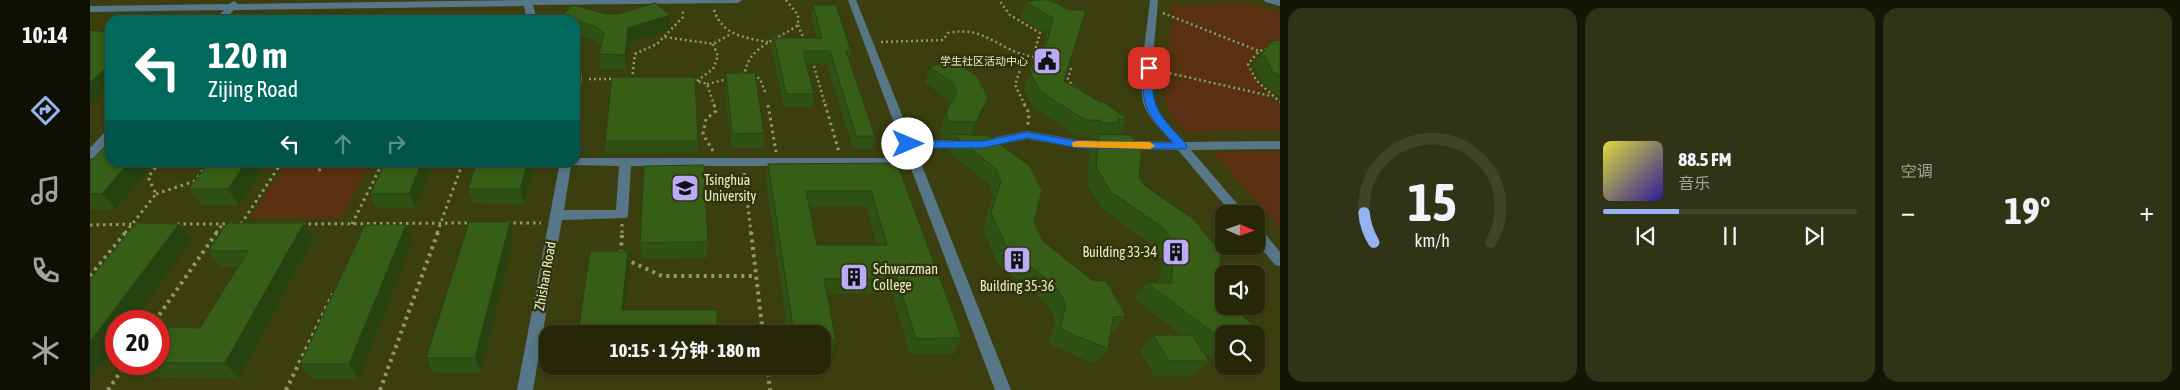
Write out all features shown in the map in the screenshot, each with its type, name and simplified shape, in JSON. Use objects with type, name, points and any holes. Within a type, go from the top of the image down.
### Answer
[{"type":"street","points":[[90,9],[235,3],[738,0]]},
{"type":"street","points":[[852,0],[1003,390]]},
{"type":"street","points":[[1268,0],[1280,3]]},
{"type":"street","points":[[530,1],[528,9],[530,15]]},
{"type":"street","points":[[224,15],[235,3]]},
{"type":"street","points":[[1154,4],[1147,87],[1149,104],[1158,119],[1232,205]]},
{"type":"street","points":[[908,144],[983,144],[1027,135],[1078,144],[1280,145]]},
{"type":"street","points":[[90,155],[105,139]]},
{"type":"street","points":[[580,162],[915,162]]},
{"type":"street","points":[[555,219],[622,215],[625,162]]},
{"type":"street","name":"Zhishan Road","points":[[525,390],[565,167]]},
{"type":"street","points":[[1265,244],[1280,261]]},
{"type":"path","points":[[786,0],[798,16],[798,25],[807,46]]},
{"type":"path","points":[[868,42],[928,42],[943,40],[948,33],[960,29],[974,31],[990,37],[1013,52],[1033,57],[1040,33],[1010,15],[999,0]]},
{"type":"path","points":[[580,79],[632,79],[635,54],[657,44],[683,17],[684,1]]},
{"type":"path","points":[[1154,4],[1259,51],[1268,49]]},
{"type":"path","points":[[714,7],[716,20],[731,34],[768,42]]},
{"type":"path","points":[[745,72],[745,63],[758,48],[791,32],[798,25]]},
{"type":"path","points":[[665,36],[714,44],[731,34]]},
{"type":"path","points":[[697,81],[713,69],[718,56],[714,44]]},
{"type":"path","points":[[1259,51],[1248,64],[1256,80],[1280,102]]},
{"type":"path","points":[[1026,55],[1016,85],[1029,113],[1027,135]]},
{"type":"path","points":[[814,66],[842,162]]},
{"type":"path","points":[[1071,68],[1068,79],[1078,93]]},
{"type":"path","points":[[1149,68],[1272,96]]},
{"type":"path","points":[[739,75],[745,72]]},
{"type":"path","points":[[745,72],[760,79],[766,94]]},
{"type":"path","points":[[690,79],[707,84],[734,78]]},
{"type":"path","points":[[707,84],[716,111],[706,119],[703,134],[713,149],[712,162]]},
{"type":"path","points":[[768,105],[777,162]]},
{"type":"path","points":[[743,162],[762,325]]},
{"type":"path","points":[[156,167],[148,177],[156,194]]},
{"type":"path","points":[[90,276],[156,194],[195,181],[205,167]]},
{"type":"path","points":[[241,224],[279,167]]},
{"type":"path","points":[[319,171],[321,167]]},
{"type":"path","points":[[352,224],[380,167]]},
{"type":"path","points":[[380,390],[461,167]]},
{"type":"path","points":[[622,215],[621,257],[662,276],[756,276]]},
{"type":"path","points":[[498,223],[555,219]]},
{"type":"path","points":[[297,224],[479,223]]},
{"type":"path","points":[[90,225],[142,224]]},
{"type":"path","points":[[171,224],[250,224]]},
{"type":"path","points":[[163,310],[222,224]]},
{"type":"path","points":[[363,232],[368,224]]},
{"type":"path","points":[[286,390],[338,285]]},
{"type":"path","points":[[108,390],[118,375]]},
{"type":"path","points":[[768,375],[770,390]]},
{"type":"shaded area","name":"Tsinghua University","points":[[90,0],[1280,0],[1280,390],[90,390]]},
{"type":"shaded area","points":[[1251,4],[1280,12],[1280,46],[1258,50],[1171,15],[1170,5]]},
{"type":"shaded area","points":[[1172,17],[1257,51],[1247,63],[1255,80],[1269,95],[1167,71]]},
{"type":"shaded area","points":[[1167,73],[1270,97],[1280,104],[1280,131],[1184,132],[1166,105],[1164,92]]},
{"type":"shaded area","points":[[1280,151],[1280,228],[1265,211],[1265,205],[1260,205],[1213,152]]},
{"type":"shaded area","points":[[283,167],[368,167],[341,218],[250,218]]},
{"type":"building","points":[[1035,0],[1050,0],[1069,10],[1086,10],[1064,81],[1102,103],[1102,101],[1128,119],[1117,119],[1120,123],[1100,123],[1100,120],[1085,120],[1041,92],[1031,75],[1040,47],[1045,49],[1053,18],[1026,3]]},
{"type":"building","points":[[655,3],[670,15],[628,28],[625,55],[599,54],[604,33],[595,26],[580,22],[580,15],[562,15],[573,5],[605,14],[618,14]]},
{"type":"building","points":[[813,5],[836,5],[851,51],[846,51],[875,136],[856,136],[830,51],[803,51],[814,94],[786,94],[774,38],[822,38]]},
{"type":"building","points":[[90,30],[105,32],[105,69],[90,83]]},
{"type":"building","points":[[1280,40],[1280,77],[1272,71],[1265,56],[1259,57],[1273,41]]},
{"type":"building","points":[[950,59],[976,75],[988,97],[976,122],[949,122],[946,113],[957,91],[951,82],[930,67]]},
{"type":"building","points":[[726,73],[755,73],[764,133],[732,134]]},
{"type":"building","points":[[612,77],[695,77],[698,141],[605,141]]},
{"type":"building","points":[[953,134],[989,136],[1030,166],[1042,190],[1034,222],[1043,241],[1092,280],[1106,281],[1126,316],[1113,317],[1108,349],[1060,329],[1066,304],[1056,287],[1007,248],[991,213],[1001,181],[996,169]]},
{"type":"building","points":[[1099,134],[1130,135],[1142,149],[1139,177],[1144,185],[1193,219],[1215,245],[1215,255],[1220,255],[1220,265],[1215,265],[1215,315],[1241,315],[1255,325],[1215,325],[1215,334],[1147,283],[1171,283],[1175,244],[1163,228],[1111,192],[1096,167]]},
{"type":"building","points":[[105,146],[105,167],[125,167],[102,194],[90,194],[90,162]]},
{"type":"building","name":"Schwarzman College","points":[[897,163],[962,338],[916,339],[897,278],[824,279],[836,340],[831,340],[831,325],[793,325],[768,164]],"holes":[[[806,191],[871,191],[887,245],[817,245]]]},
{"type":"building","points":[[704,165],[708,242],[640,243],[644,166]]},
{"type":"building","points":[[205,167],[243,167],[228,189],[189,189]]},
{"type":"building","points":[[383,167],[420,167],[409,194],[370,194]]},
{"type":"building","points":[[475,167],[527,167],[520,189],[468,189]]},
{"type":"building","points":[[469,222],[510,222],[475,358],[426,358]]},
{"type":"building","points":[[136,223],[179,224],[114,310],[105,310],[105,322],[90,342],[90,279]]},
{"type":"building","points":[[227,223],[304,223],[225,363],[170,363],[170,327],[200,328],[248,251],[208,251]]},
{"type":"building","points":[[365,225],[406,225],[349,364],[300,364]]},
{"type":"building","points":[[590,251],[628,251],[622,310],[717,310],[717,325],[579,325]]},
{"type":"building","points":[[1153,335],[1192,335],[1209,361],[1169,361]]},
{"type":"slow traffic","points":[[1077,144],[1150,146]]},
{"type":"place","name":"学生社区活动中心","points":[[1047,61]]},
{"type":"place","name":"Tsinghua University","points":[[685,188]]},
{"type":"place","name":"Building 33-34","points":[[1176,252]]},
{"type":"place","name":"Building 35-36","points":[[1017,260]]},
{"type":"place","name":"Schwarzman College","points":[[854,277]]},
{"type":"route","points":[[908,144],[983,144],[1027,135],[1078,144],[1182,146],[1158,119],[1149,104],[1147,87],[1149,68]]}]
